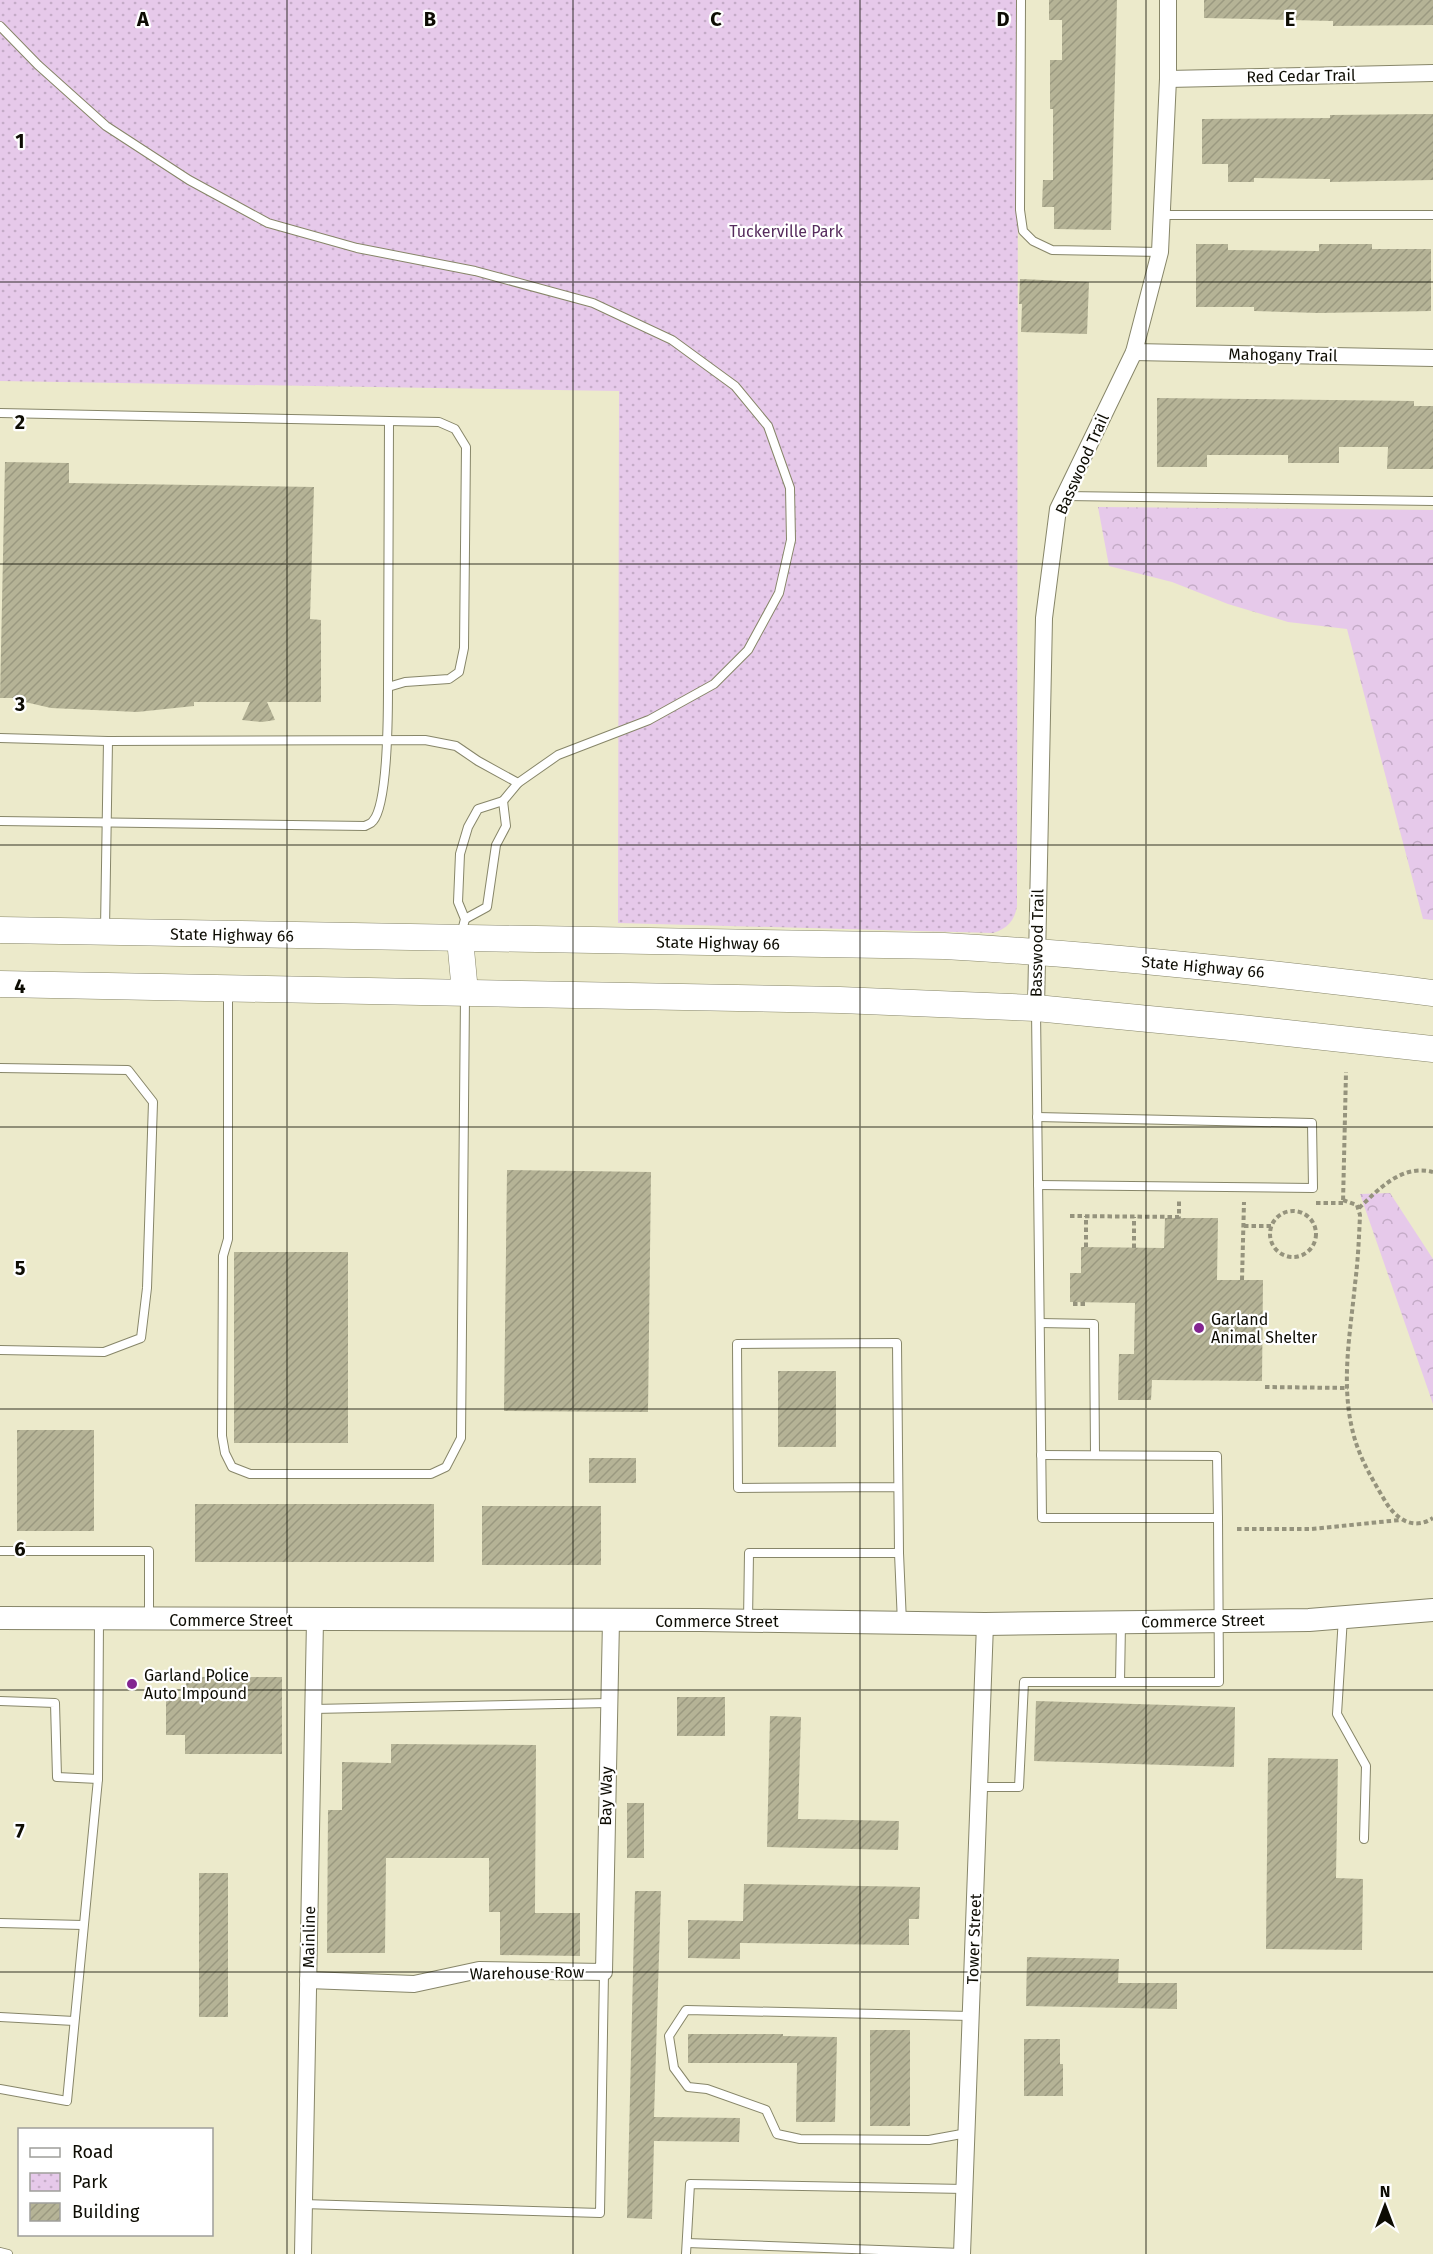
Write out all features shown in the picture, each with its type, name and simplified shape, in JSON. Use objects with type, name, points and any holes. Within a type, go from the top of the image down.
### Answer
[{"type":"main road","name":"State Highway 66","points":[[0,930],[105,932],[463,929],[944,946],[1038,951],[1256,971],[1433,993]]},
{"type":"main road","points":[[463,929],[465,992]]},
{"type":"main road","points":[[0,984],[840,1000],[1036,1008],[1433,1049]]},
{"type":"street","name":"Basswood Trail","points":[[1036,1008],[1044,618],[1058,509],[1134,352],[1160,252],[1168,79],[1168,0]]},
{"type":"street","name":"Red Cedar Trail","points":[[1168,79],[1433,73]]},
{"type":"street","name":"Mahogany Trail","points":[[1134,352],[1433,358]]},
{"type":"street","name":"Commerce Street","points":[[0,1618],[986,1624],[1310,1620],[1433,1610]]},
{"type":"street","name":"Mainline","points":[[303,2254],[315,1620]]},
{"type":"street","name":"Bay Way","points":[[604,1972],[611,1620]]},
{"type":"street","name":"Tower Street","points":[[962,2254],[986,1624]]},
{"type":"street","name":"Warehouse Row","points":[[308,1980],[414,1984],[479,1970],[604,1972]]},
{"type":"lane","points":[[1021,0],[1020,210],[1023,231],[1033,241],[1052,250],[1160,252]]},
{"type":"lane","points":[[0,26],[106,126],[189,180],[268,223],[357,248],[475,271],[593,303],[672,339],[735,386],[768,426],[790,488],[791,540],[779,593],[748,650],[714,684],[649,720],[558,755],[518,783],[503,801],[478,809],[468,827],[460,854],[458,902],[463,929]]},
{"type":"lane","points":[[1162,215],[1433,215]]},
{"type":"lane","points":[[0,414],[439,422],[455,429],[466,447],[464,648],[459,672],[449,679],[405,682],[388,687]]},
{"type":"lane","points":[[0,821],[365,826],[374,821],[380,805],[388,741],[389,422]]},
{"type":"lane","points":[[1065,496],[1433,501]]},
{"type":"lane","points":[[0,738],[108,741],[425,740],[456,747],[518,783]]},
{"type":"lane","points":[[105,932],[108,741]]},
{"type":"lane","points":[[463,929],[487,907],[496,845],[506,826],[503,801]]},
{"type":"lane","points":[[228,988],[228,1239],[223,1256],[222,1436],[225,1453],[232,1467],[250,1474],[431,1474],[446,1467],[461,1438],[465,992]]},
{"type":"lane","points":[[1036,1008],[1042,1518],[1218,1518]]},
{"type":"lane","points":[[0,1068],[128,1070],[153,1102],[147,1288],[141,1338],[104,1352],[0,1350]]},
{"type":"lane","points":[[1037,1117],[1312,1123],[1313,1188],[1038,1185]]},
{"type":"lane","points":[[1040,1323],[1094,1324],[1095,1455]]},
{"type":"lane","points":[[898,1487],[738,1488],[737,1344],[897,1343],[902,1623]]},
{"type":"lane","points":[[980,1787],[1018,1787],[1024,1682],[1219,1682],[1217,1456],[1041,1455]]},
{"type":"lane","points":[[0,1551],[149,1551],[149,1620]]},
{"type":"lane","points":[[748,1621],[749,1553],[899,1553]]},
{"type":"lane","points":[[1343,1617],[1337,1714],[1366,1767],[1364,1839]]},
{"type":"lane","points":[[0,2089],[67,2101],[98,1779],[99,1619]]},
{"type":"lane","points":[[1120,1682],[1121,1623]]},
{"type":"lane","points":[[0,1701],[55,1703],[57,1777],[98,1779]]},
{"type":"lane","points":[[313,1709],[609,1703]]},
{"type":"lane","points":[[0,1923],[83,1925]]},
{"type":"lane","points":[[303,2204],[600,2213],[604,1972]]},
{"type":"lane","points":[[967,2133],[929,2140],[800,2139],[777,2134],[766,2110],[707,2090],[688,2087],[674,2068],[669,2036],[686,2010],[971,2016]]},
{"type":"lane","points":[[0,2017],[74,2022]]},
{"type":"lane","points":[[687,2254],[690,2184],[965,2189]]},
{"type":"lane","points":[[687,2243],[962,2254]]},
{"type":"lane","points":[[0,2252],[8,2254]]},
{"type":"path","points":[[1400,1520],[1393,1514],[1364,1464],[1356,1442],[1349,1409],[1347,1347],[1355,1284],[1359,1208],[1378,1190],[1405,1173],[1416,1169],[1433,1172]]},
{"type":"path","points":[[1343,1200],[1352,1202],[1359,1208]]},
{"type":"path","points":[[1242,1280],[1244,1202]]},
{"type":"path","points":[[1296,1210],[1303,1212],[1314,1224],[1316,1239],[1309,1252],[1287,1257],[1280,1253],[1271,1242],[1271,1226],[1280,1214],[1296,1210]]},
{"type":"path","points":[[1070,1216],[1169,1217]]},
{"type":"path","points":[[1086,1216],[1086,1247]]},
{"type":"path","points":[[1134,1217],[1134,1248]]},
{"type":"path","points":[[1244,1226],[1271,1226]]},
{"type":"path","points":[[1073,1304],[1088,1304]]},
{"type":"path","points":[[1265,1387],[1348,1388]]},
{"type":"path","points":[[1237,1529],[1311,1529],[1400,1520],[1423,1523],[1433,1518]]},
{"type":"green space","name":"Tuckerville Park","points":[[0,0],[1018,0],[1017,906],[1010,923],[993,933],[618,923],[619,391],[0,381]]},
{"type":"green space","points":[[1098,507],[1433,510],[1433,920],[1423,919],[1347,629],[1288,622],[1228,604],[1172,582],[1109,566]]},
{"type":"green space","points":[[1390,1193],[1433,1259],[1433,1404],[1360,1194]]},
{"type":"building","points":[[1049,0],[1117,0],[1111,230],[1054,229],[1054,207],[1042,207],[1043,180],[1053,180],[1050,60],[1062,60],[1062,20],[1049,20]]},
{"type":"building","points":[[1204,0],[1433,0],[1433,25],[1333,26],[1333,21],[1204,18]]},
{"type":"building","points":[[1433,114],[1433,180],[1330,182],[1330,179],[1254,178],[1254,182],[1228,182],[1228,164],[1202,164],[1202,119]]},
{"type":"building","points":[[1196,244],[1228,244],[1228,250],[1319,251],[1319,244],[1372,244],[1372,249],[1431,249],[1431,311],[1319,313],[1254,311],[1254,307],[1196,307]]},
{"type":"building","points":[[1020,279],[1089,282],[1087,334],[1021,332]]},
{"type":"building","points":[[1157,398],[1414,401],[1414,406],[1433,406],[1433,469],[1387,469],[1388,447],[1339,447],[1339,463],[1288,463],[1288,455],[1207,455],[1207,467],[1157,467]]},
{"type":"building","points":[[5,462],[69,463],[69,483],[314,487],[310,619],[321,620],[321,702],[267,702],[275,720],[262,722],[242,720],[250,702],[194,702],[194,706],[137,712],[51,708],[25,702],[26,698],[0,698]]},
{"type":"building","points":[[507,1170],[651,1172],[648,1412],[504,1411]]},
{"type":"building","name":"Garland Animal Shelter","points":[[1165,1218],[1218,1218],[1217,1280],[1263,1280],[1262,1381],[1152,1380],[1151,1400],[1118,1400],[1119,1354],[1134,1354],[1135,1303],[1070,1302],[1070,1273],[1081,1273],[1081,1247],[1164,1248]]},
{"type":"building","points":[[234,1252],[348,1252],[348,1443],[234,1443]]},
{"type":"building","points":[[778,1371],[836,1371],[836,1447],[778,1447]]},
{"type":"building","points":[[17,1430],[94,1430],[94,1531],[17,1531]]},
{"type":"building","points":[[589,1458],[636,1458],[636,1483],[589,1483]]},
{"type":"building","points":[[195,1504],[434,1504],[434,1562],[195,1562]]},
{"type":"building","points":[[482,1506],[601,1506],[601,1565],[482,1565]]},
{"type":"building","points":[[186,1677],[282,1677],[282,1754],[185,1754],[185,1735],[166,1735],[166,1697],[186,1697]]},
{"type":"building","points":[[677,1697],[725,1697],[725,1736],[677,1736]]},
{"type":"building","points":[[1036,1701],[1235,1707],[1234,1767],[1034,1761]]},
{"type":"building","points":[[770,1716],[801,1717],[798,1819],[899,1821],[898,1850],[767,1847]]},
{"type":"building","points":[[391,1744],[536,1745],[535,1913],[580,1913],[580,1956],[500,1955],[500,1912],[489,1912],[489,1858],[386,1858],[385,1953],[327,1953],[328,1810],[342,1810],[342,1762],[391,1763]]},
{"type":"building","points":[[1268,1758],[1338,1759],[1336,1878],[1363,1879],[1362,1950],[1266,1949]]},
{"type":"building","points":[[627,1803],[644,1803],[644,1858],[627,1858]]},
{"type":"building","points":[[199,1873],[228,1873],[228,2017],[199,2017]]},
{"type":"building","points":[[744,1884],[920,1887],[919,1919],[909,1919],[909,1945],[740,1943],[740,1959],[688,1958],[688,1920],[743,1921]]},
{"type":"building","points":[[635,1891],[661,1891],[654,2117],[740,2118],[739,2142],[654,2141],[652,2219],[627,2218]]},
{"type":"building","points":[[1027,1957],[1119,1959],[1118,1983],[1177,1983],[1177,2009],[1026,2006]]},
{"type":"building","points":[[870,2030],[910,2030],[910,2126],[870,2126]]},
{"type":"building","points":[[688,2034],[783,2034],[783,2036],[837,2037],[835,2122],[796,2122],[797,2063],[688,2063]]},
{"type":"building","points":[[1024,2039],[1060,2039],[1063,2096],[1024,2096]]},
{"type":"place","name":"Garland Animal Shelter","points":[[1199,1328]]},
{"type":"place","name":"Garland Police Auto Impound","points":[[132,1684]]}]
